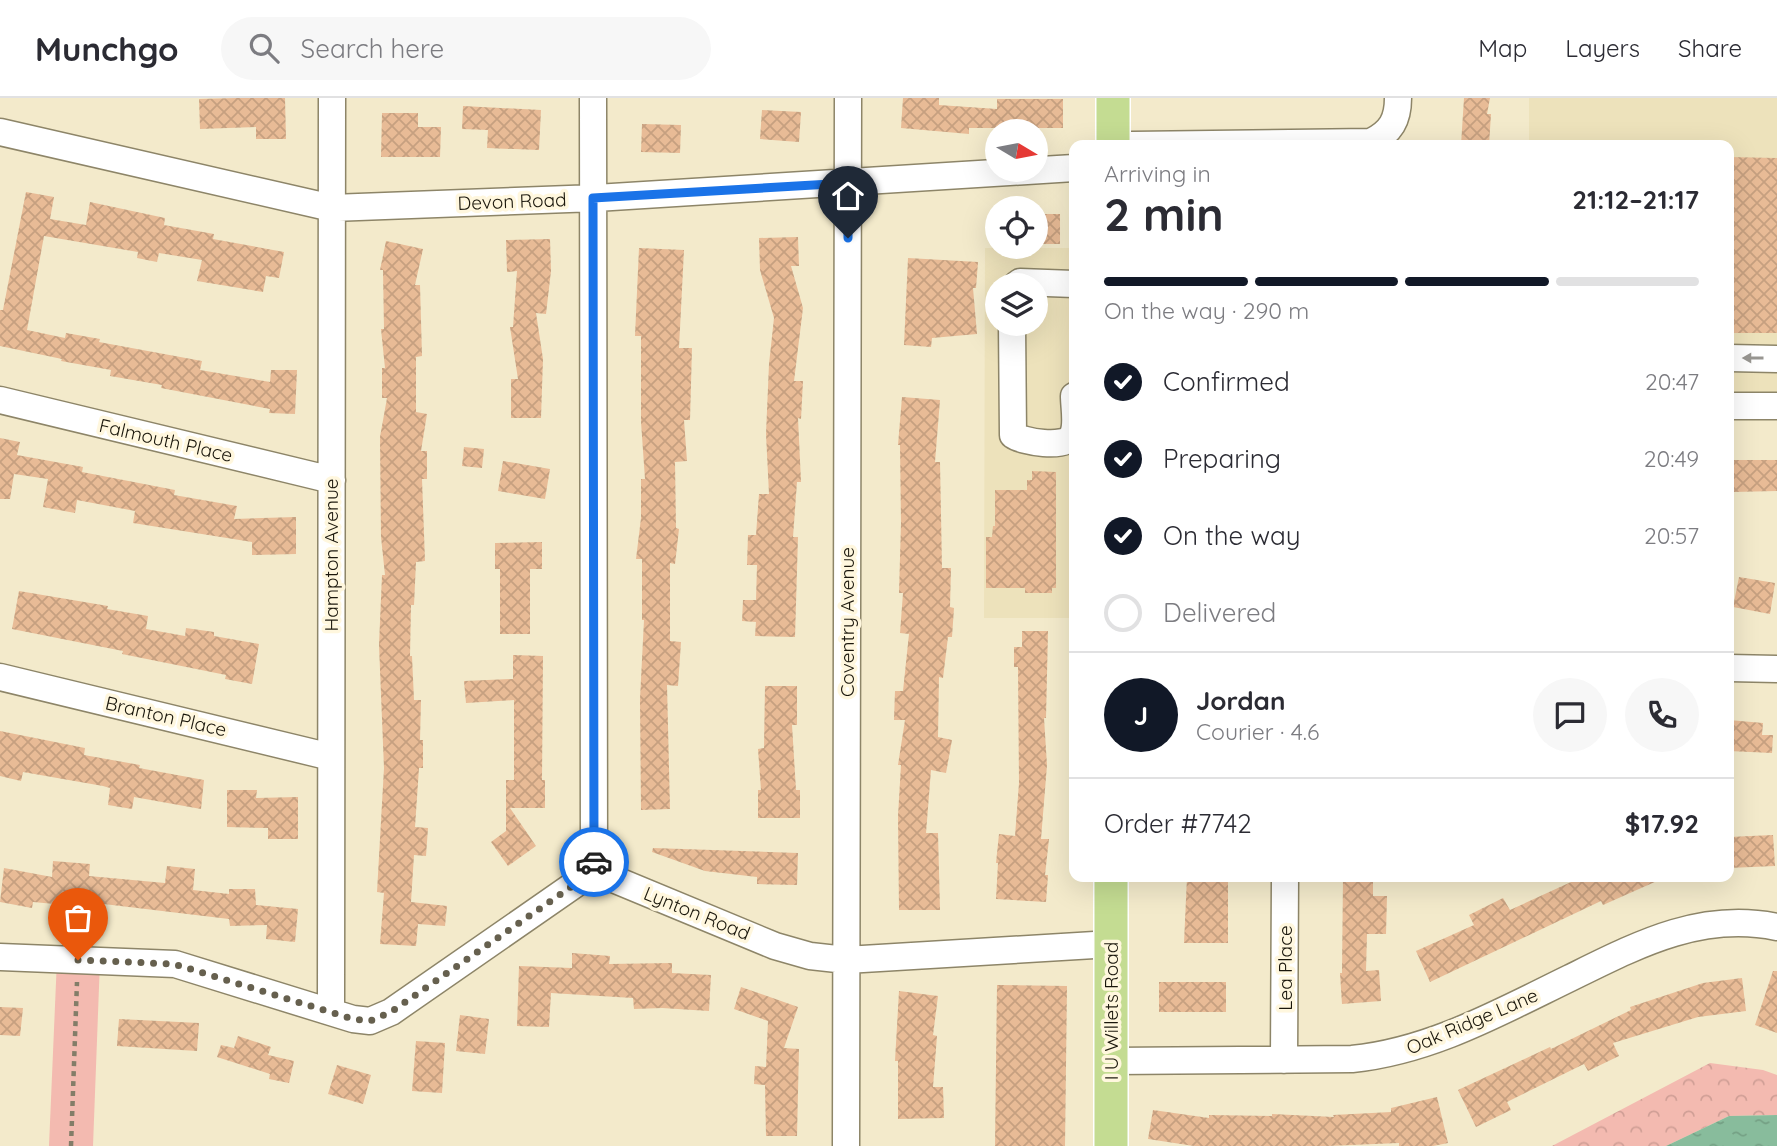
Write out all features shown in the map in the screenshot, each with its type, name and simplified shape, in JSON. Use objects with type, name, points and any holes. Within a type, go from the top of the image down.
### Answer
[{"type":"main road","points":[[1113,98],[1113,140]]},
{"type":"main road","name":"I U Willets Road","points":[[1111,882],[1111,1146]]},
{"type":"street","name":"Hampton Avenue","points":[[331,1011],[332,98]]},
{"type":"street","points":[[0,957],[174,964],[353,1019],[370,1021],[391,1012],[594,871],[593,98]]},
{"type":"street","name":"Coventry Avenue","points":[[846,1146],[848,98]]},
{"type":"street","points":[[1375,140],[1385,135],[1394,123],[1398,98]]},
{"type":"street","name":"Devon Road","points":[[0,132],[332,208],[593,198],[1069,168]]},
{"type":"street","points":[[1048,283],[1069,284]]},
{"type":"street","points":[[1012,336],[1013,435],[1033,443],[1066,442],[1069,440]]},
{"type":"street","points":[[1734,358],[1777,359]]},
{"type":"street","name":"Falmouth Place","points":[[0,400],[332,480]]},
{"type":"street","points":[[1734,406],[1777,406]]},
{"type":"street","points":[[1734,668],[1777,669]]},
{"type":"street","name":"Branton Place","points":[[0,677],[331,757]]},
{"type":"street","name":"Lynton Road","points":[[594,871],[775,946],[810,956],[846,960],[1111,944]]},
{"type":"street","name":"Lea Place","points":[[1284,1060],[1285,882]]},
{"type":"street","name":"Oak Ridge Lane","points":[[1112,1061],[1352,1059],[1381,1056],[1409,1049],[1495,1014],[1632,947],[1670,934],[1710,923],[1752,922],[1777,927]]},
{"type":"path","points":[[71,1146],[78,960]]},
{"type":"shaded area","points":[[1529,98],[1777,98],[1777,406],[1734,406],[1734,140],[1529,140]]},
{"type":"shaded area","points":[[985,248],[985,259],[1048,259],[1048,248],[1069,248],[1069,618],[984,618]]},
{"type":"green space","points":[[57,959],[100,961],[93,1146],[49,1146]]},
{"type":"green space","points":[[1710,1063],[1763,1070],[1777,1075],[1777,1115],[1729,1116],[1666,1146],[1552,1146]]},
{"type":"water","points":[[1777,1115],[1777,1146],[1666,1146],[1729,1116]]},
{"type":"building","points":[[285,98],[286,139],[256,139],[256,127],[200,129],[199,99]]},
{"type":"building","points":[[903,98],[939,98],[939,105],[997,109],[997,99],[1063,99],[1063,128],[1048,128],[1048,119],[985,119],[985,128],[969,128],[969,134],[901,128]]},
{"type":"building","points":[[1464,98],[1490,98],[1487,114],[1491,114],[1489,140],[1461,140]]},
{"type":"building","points":[[463,106],[541,110],[539,150],[487,148],[488,130],[462,129]]},
{"type":"building","points":[[762,110],[801,112],[799,142],[760,139]]},
{"type":"building","points":[[382,113],[418,113],[418,127],[441,127],[440,157],[381,157]]},
{"type":"building","points":[[642,124],[681,125],[680,153],[641,152]]},
{"type":"building","points":[[1734,157],[1777,158],[1777,333],[1734,333]]},
{"type":"building","points":[[26,192],[54,197],[50,219],[86,225],[90,202],[165,218],[164,225],[214,234],[213,239],[284,252],[279,278],[266,276],[263,292],[197,281],[202,260],[159,253],[157,262],[137,258],[138,252],[44,236],[27,330],[65,338],[66,333],[100,339],[99,342],[202,361],[200,370],[270,382],[271,370],[297,370],[295,414],[269,413],[270,409],[161,388],[162,385],[110,376],[111,370],[0,346],[0,310],[3,310]]},
{"type":"building","points":[[1048,214],[1060,214],[1060,244],[1048,244]]},
{"type":"building","points":[[798,237],[799,266],[791,266],[803,308],[794,381],[803,381],[801,419],[798,418],[801,482],[797,482],[793,537],[798,537],[795,637],[755,636],[756,622],[742,621],[743,600],[756,600],[757,565],[747,565],[748,535],[756,535],[759,494],[769,494],[766,434],[774,318],[760,270],[759,238]]},
{"type":"building","points":[[550,239],[551,271],[546,314],[536,313],[543,359],[541,418],[511,418],[511,379],[518,379],[510,327],[513,327],[517,271],[507,272],[506,240]]},
{"type":"building","points":[[386,241],[423,249],[415,285],[420,285],[422,356],[416,357],[416,412],[427,414],[421,451],[427,451],[427,479],[422,479],[425,561],[416,562],[414,605],[411,605],[410,656],[414,700],[421,700],[420,740],[423,740],[423,768],[419,768],[415,827],[428,828],[426,856],[414,855],[411,902],[447,906],[445,926],[418,924],[416,946],[380,944],[384,893],[377,892],[384,768],[379,645],[382,575],[385,575],[381,537],[380,437],[387,398],[382,398],[382,368],[385,368],[381,329],[384,329],[383,270],[380,270]]},
{"type":"building","points":[[639,248],[684,250],[679,348],[692,348],[690,420],[684,420],[687,461],[675,462],[676,528],[679,529],[675,564],[670,563],[670,641],[681,642],[678,686],[667,685],[670,809],[641,810],[640,699],[644,620],[642,559],[636,559],[641,518],[641,479],[645,479],[641,422],[641,336],[635,336]]},
{"type":"building","points":[[908,258],[978,262],[976,288],[973,288],[977,334],[932,338],[931,347],[904,345]]},
{"type":"building","points":[[902,397],[940,400],[935,462],[940,462],[942,568],[951,568],[950,607],[954,608],[952,637],[948,637],[943,678],[939,677],[938,737],[952,740],[946,773],[931,770],[926,833],[938,833],[940,910],[899,910],[898,816],[901,765],[898,765],[905,720],[894,720],[895,691],[903,691],[909,634],[900,633],[903,593],[899,593],[901,523],[898,445]]},
{"type":"building","points":[[0,438],[20,442],[17,455],[83,467],[82,472],[175,490],[174,495],[237,506],[234,519],[296,517],[296,554],[252,555],[252,542],[133,523],[135,511],[77,500],[75,513],[43,507],[48,479],[14,474],[10,499],[0,499]]},
{"type":"building","points":[[464,447],[484,449],[482,468],[462,466]]},
{"type":"building","points":[[1734,460],[1777,460],[1777,491],[1734,492]]},
{"type":"building","points":[[503,461],[550,469],[545,499],[498,491]]},
{"type":"building","points":[[1032,471],[1056,472],[1056,588],[1052,588],[1052,593],[1025,593],[1025,588],[986,588],[986,537],[992,537],[995,526],[995,490],[1027,490],[1027,480],[1032,480]]},
{"type":"building","points":[[542,542],[542,569],[530,569],[530,634],[500,634],[500,569],[495,569],[495,543]]},
{"type":"building","points":[[1739,577],[1775,583],[1770,614],[1734,607]]},
{"type":"building","points":[[19,591],[108,606],[107,609],[148,616],[146,629],[185,636],[186,628],[259,644],[252,684],[225,679],[226,675],[122,654],[123,651],[12,629]]},
{"type":"building","points":[[1022,631],[1048,631],[1044,718],[1047,765],[1041,839],[1049,839],[1045,875],[1048,875],[1046,902],[996,899],[999,834],[1015,836],[1019,783],[1018,667],[1014,667],[1014,647],[1022,647]]},
{"type":"building","points":[[513,655],[543,656],[542,780],[545,780],[545,808],[510,808],[536,846],[508,866],[491,842],[506,831],[506,780],[514,780],[514,700],[466,703],[464,681],[513,679]]},
{"type":"building","points":[[765,686],[797,686],[797,725],[792,725],[796,790],[800,790],[800,818],[758,818],[758,790],[761,790],[758,749],[764,748]]},
{"type":"building","points":[[1734,720],[1763,723],[1762,735],[1773,735],[1772,753],[1734,751]]},
{"type":"building","points":[[0,731],[85,748],[84,755],[204,780],[201,809],[134,797],[132,809],[108,805],[110,788],[103,786],[23,772],[21,781],[0,776]]},
{"type":"building","points":[[227,790],[257,790],[256,798],[298,797],[298,839],[268,839],[268,828],[227,827]]},
{"type":"building","points":[[1773,835],[1775,866],[1734,868],[1734,837]]},
{"type":"building","points":[[653,848],[798,853],[797,885],[757,884],[757,877],[705,871],[652,852]]},
{"type":"building","points":[[53,861],[90,864],[89,876],[165,883],[167,866],[195,869],[193,890],[229,894],[229,889],[255,889],[256,905],[298,909],[295,942],[266,939],[267,925],[230,926],[229,919],[87,902],[87,907],[33,902],[32,908],[0,902],[4,868],[52,877]]},
{"type":"building","points":[[1187,882],[1228,882],[1228,943],[1184,943]]},
{"type":"building","points":[[1343,882],[1373,882],[1373,896],[1387,896],[1386,934],[1367,934],[1366,971],[1379,970],[1381,1001],[1342,1004]]},
{"type":"building","points":[[1571,882],[1655,882],[1603,905],[1601,901],[1430,982],[1416,951],[1474,925],[1469,915],[1503,898],[1510,910]]},
{"type":"building","points":[[572,953],[610,956],[609,964],[672,963],[672,973],[711,975],[709,1011],[634,1009],[633,998],[551,993],[549,1027],[517,1026],[519,966],[572,968]]},
{"type":"building","points":[[1773,971],[1777,971],[1777,1033],[1755,1025]]},
{"type":"building","points":[[1742,978],[1746,1011],[1698,1017],[1613,1043],[1619,1056],[1588,1071],[1584,1064],[1507,1102],[1511,1110],[1476,1127],[1458,1090],[1550,1047],[1551,1049],[1631,1010],[1630,1007],[1703,983]]},
{"type":"building","points":[[1159,982],[1226,982],[1226,1012],[1159,1012]]},
{"type":"building","points":[[997,985],[1067,986],[1065,1146],[995,1146]]},
{"type":"building","points":[[741,987],[798,1007],[784,1048],[799,1049],[797,1136],[766,1136],[765,1085],[754,1084],[755,1066],[766,1067],[768,1021],[734,1009]]},
{"type":"building","points":[[899,991],[938,996],[933,1035],[937,1036],[933,1087],[943,1087],[944,1118],[898,1119],[898,1061],[895,1061]]},
{"type":"building","points":[[0,1007],[23,1008],[20,1036],[0,1035]]},
{"type":"building","points":[[460,1015],[489,1019],[485,1054],[456,1051]]},
{"type":"building","points":[[119,1019],[199,1023],[197,1051],[117,1046]]},
{"type":"building","points":[[238,1036],[271,1047],[268,1055],[294,1061],[289,1083],[269,1079],[270,1074],[217,1057],[221,1045],[234,1048]]},
{"type":"building","points":[[416,1041],[445,1043],[442,1093],[412,1091]]},
{"type":"building","points":[[337,1065],[371,1075],[363,1104],[328,1094]]},
{"type":"building","points":[[1437,1097],[1448,1143],[1433,1146],[1399,1146],[1399,1143],[1194,1146],[1148,1139],[1153,1110],[1209,1118],[1209,1115],[1272,1114],[1334,1117],[1333,1115],[1391,1112],[1391,1108]]},
{"type":"way so far","points":[[78,960],[174,964],[353,1019],[370,1021],[391,1012],[594,871],[594,862]]},
{"type":"route","points":[[594,862],[593,198],[848,183],[848,238]]}]
